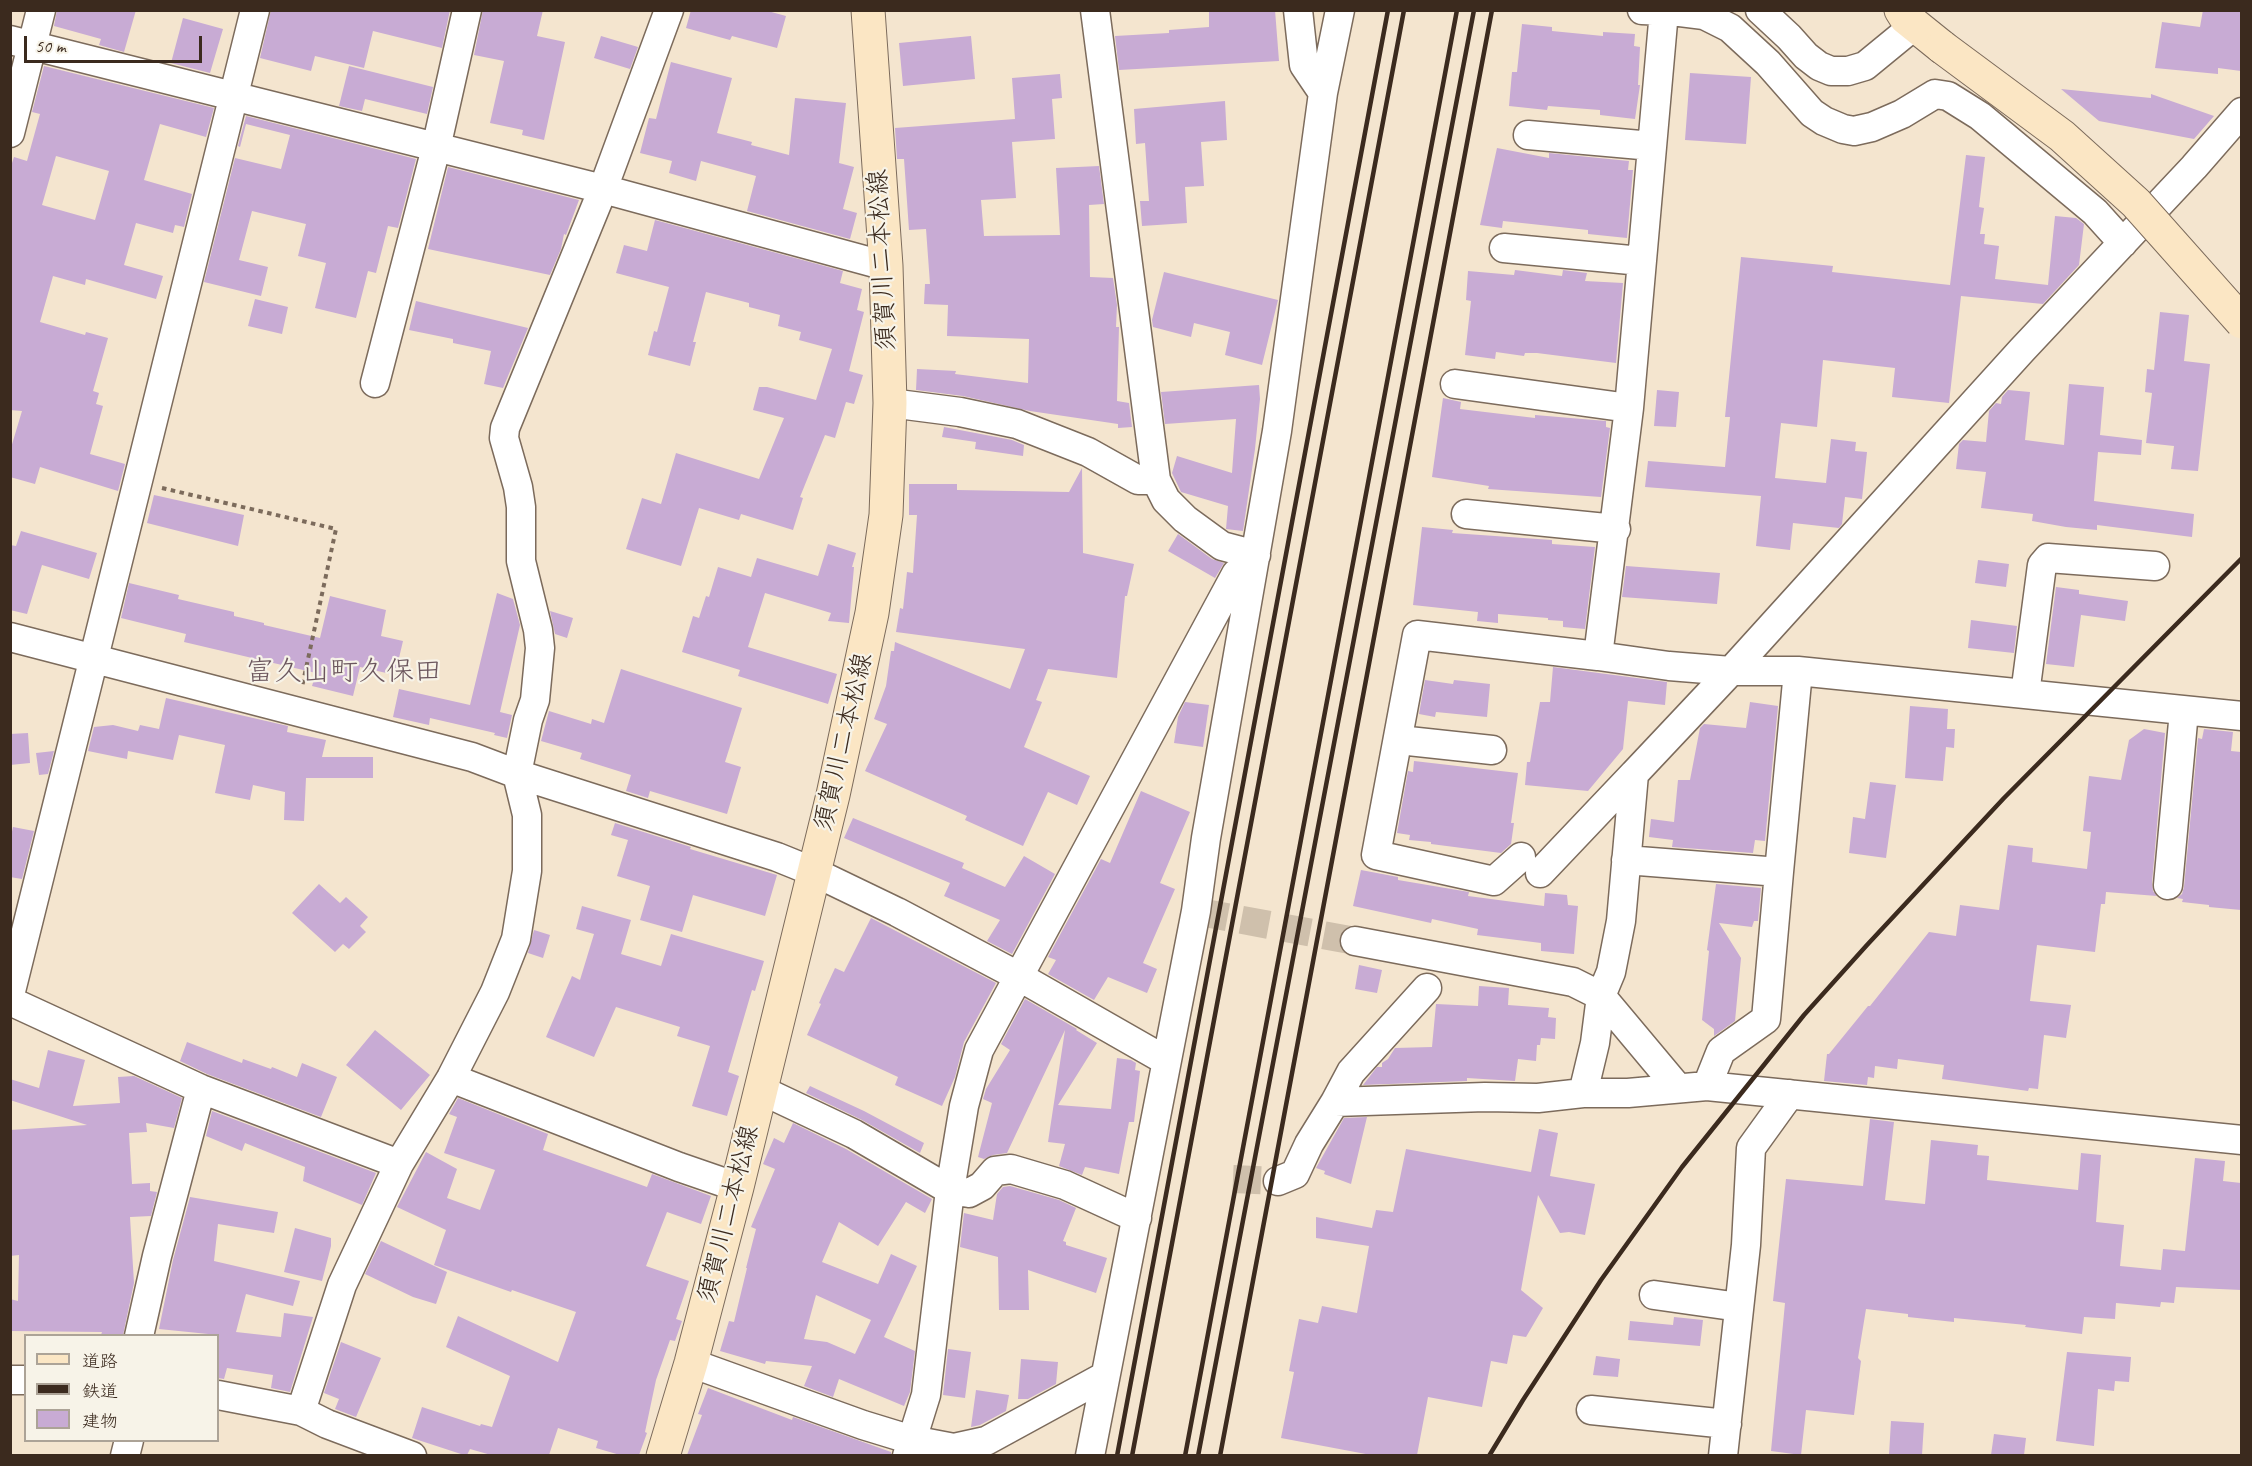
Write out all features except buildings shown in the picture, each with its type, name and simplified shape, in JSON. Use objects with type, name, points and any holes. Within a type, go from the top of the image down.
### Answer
[{"type":"main road","name":"須賀川二本松線","points":[[663,1455],[691,1363],[737,1187],[833,795],[872,612],[886,515],[890,403],[886,266],[868,10]]},
{"type":"main road","points":[[1908,18],[1942,47],[2062,136],[2136,203],[2241,322]]},
{"type":"street","points":[[10,133],[21,43],[41,10]]},
{"type":"street","points":[[10,995],[255,10]]},
{"type":"street","points":[[375,383],[436,148],[467,10]]},
{"type":"street","points":[[301,1411],[342,1285],[399,1164],[451,1078],[495,992],[516,939],[527,871],[528,815],[517,774],[528,720],[535,700],[540,648],[537,623],[521,561],[521,507],[518,487],[504,438],[505,428],[603,189],[669,10]]},
{"type":"street","points":[[1095,10],[1156,480],[1166,500],[1185,519],[1222,546],[1256,555]]},
{"type":"street","points":[[1298,10],[1304,65],[1323,93]]},
{"type":"street","points":[[1090,1455],[1137,1218],[1165,1060],[1198,911],[1206,838],[1276,431],[1323,93],[1340,10]]},
{"type":"street","points":[[1642,10],[1704,15],[1730,28],[1768,63],[1812,112],[1824,121],[1843,129],[1854,131],[1872,127],[1902,114],[1935,94],[1948,96],[1980,116],[2095,212],[2123,243]]},
{"type":"street","points":[[1760,10],[1806,56],[1819,66],[1831,71],[1848,71],[1865,66],[1908,18]]},
{"type":"street","points":[[1598,656],[1616,529],[1629,408],[1664,11]]},
{"type":"street","points":[[21,43],[603,189],[886,266]]},
{"type":"street","points":[[2241,112],[2194,167],[2014,359],[1731,670],[1634,774],[1531,865],[1494,881],[1376,855],[1417,636],[1669,666],[1731,670],[1798,671],[2241,716]]},
{"type":"street","points":[[1528,135],[1652,146]]},
{"type":"street","points":[[1504,248],[1641,261]]},
{"type":"street","points":[[1455,384],[1629,408]]},
{"type":"street","points":[[890,403],[960,412],[1017,424],[1088,452],[1138,480],[1156,480]]},
{"type":"street","points":[[1466,514],[1616,529]]},
{"type":"street","points":[[910,1448],[926,1395],[950,1190],[964,1106],[978,1050],[1236,574],[1256,555]]},
{"type":"street","points":[[2025,694],[2042,565],[2048,558],[2155,566]]},
{"type":"street","points":[[10,637],[472,757],[517,774],[777,857],[897,912],[1018,976],[1165,1060]]},
{"type":"street","points":[[1707,1086],[1721,1051],[1766,1019],[1798,671]]},
{"type":"street","points":[[2168,885],[2184,711]]},
{"type":"street","points":[[1399,740],[1492,750]]},
{"type":"street","points":[[1583,1093],[1595,1043],[1601,996],[1611,972],[1621,921],[1634,774]]},
{"type":"street","points":[[1626,860],[1779,872]]},
{"type":"street","points":[[1355,941],[1573,982],[1601,996],[1678,1088]]},
{"type":"street","points":[[1278,1181],[1295,1174],[1309,1144],[1351,1072],[1427,988]]},
{"type":"street","points":[[10,1001],[201,1089],[399,1164]]},
{"type":"street","points":[[451,1078],[737,1187]]},
{"type":"street","points":[[1335,1102],[1485,1097],[1538,1098],[1583,1093],[1628,1093],[1707,1086],[2241,1140]]},
{"type":"street","points":[[139,1334],[157,1256],[201,1089]]},
{"type":"street","points":[[761,1090],[854,1134],[950,1190],[969,1193],[982,1186],[995,1171],[1011,1169],[1065,1185],[1137,1218]]},
{"type":"street","points":[[1723,1455],[1746,1245],[1751,1148],[1790,1094]]},
{"type":"street","points":[[1654,1295],[1739,1307]]},
{"type":"street","points":[[691,1363],[910,1448],[954,1448],[986,1441],[1105,1376]]},
{"type":"street","points":[[219,1395],[301,1411],[327,1424],[361,1447],[412,1455]]},
{"type":"street","points":[[1592,1410],[1727,1424]]},
{"type":"path","points":[[137,483],[336,529],[297,711]]},
{"type":"tunnel","points":[[1200,912],[1355,941]]},
{"type":"tunnel","points":[[1233,1179],[1278,1181]]},
{"type":"railway","points":[[1117,1456],[1388,10]]},
{"type":"railway","points":[[1132,1456],[1404,10]]},
{"type":"railway","points":[[1185,1456],[1457,10]]},
{"type":"railway","points":[[1198,1456],[1474,10]]},
{"type":"railway","points":[[1220,1456],[1492,10]]},
{"type":"railway","points":[[1489,1456],[1601,1280],[1682,1167],[1804,1015],[2004,798],[2242,558]]},
{"type":"district","name":"富久山町久保田","points":[[344,673]]}]
